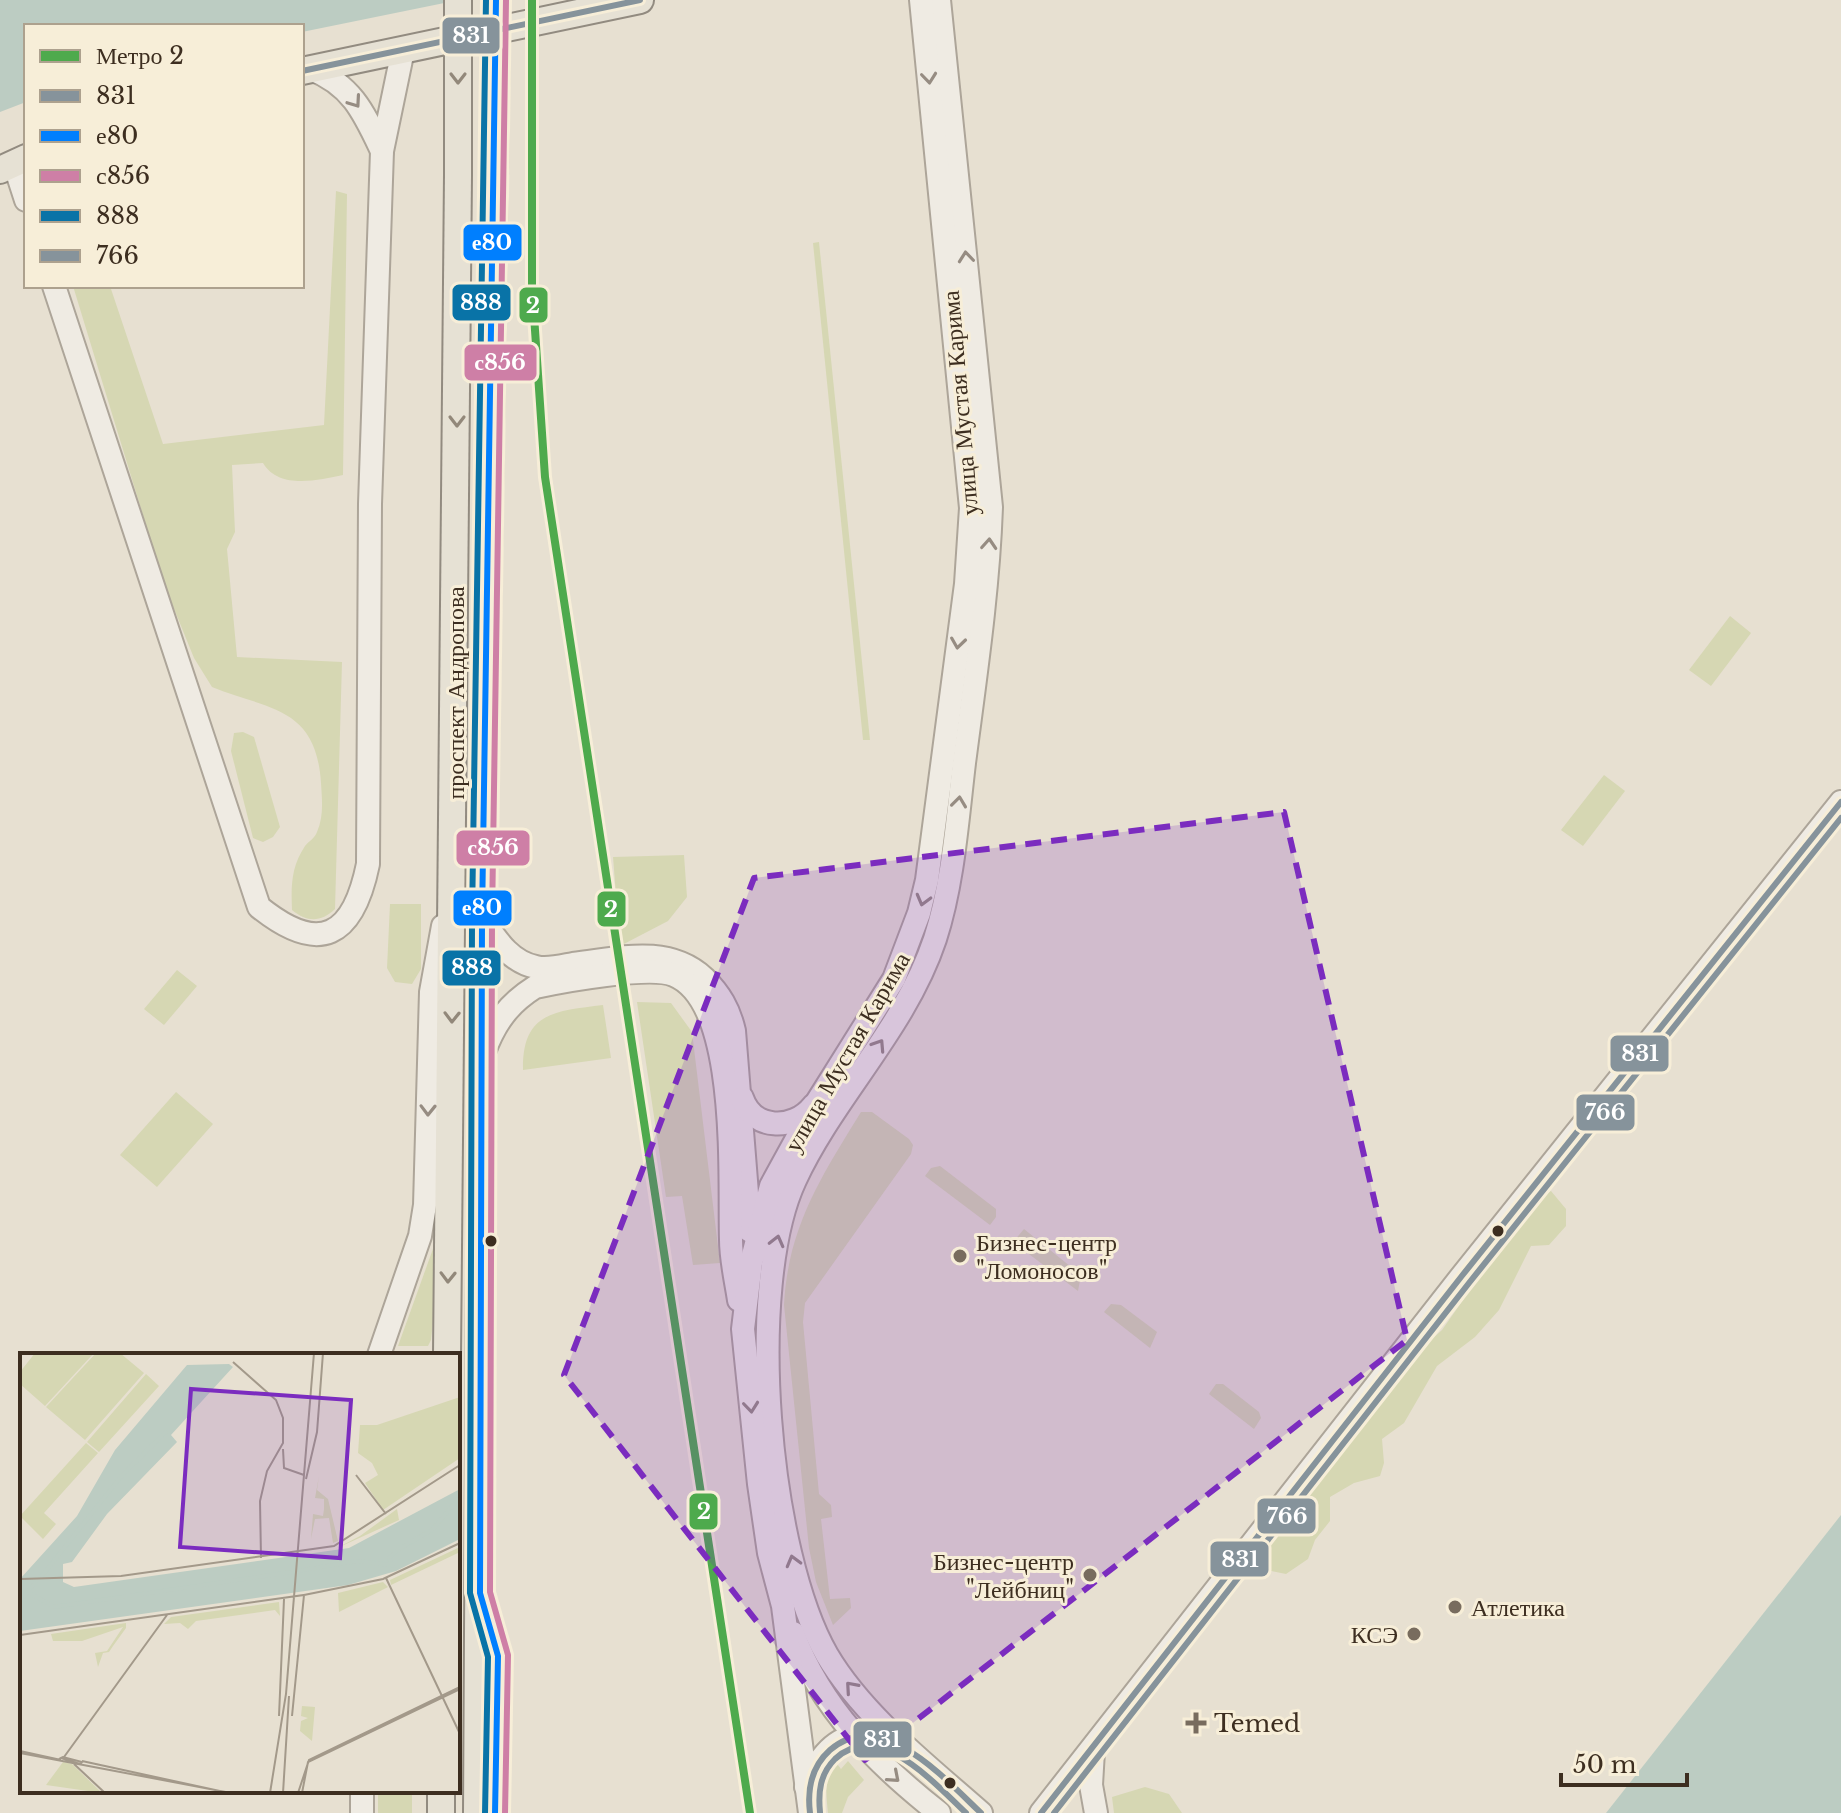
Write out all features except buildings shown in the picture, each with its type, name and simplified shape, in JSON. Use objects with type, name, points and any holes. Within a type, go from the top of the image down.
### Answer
[{"type":"main road","name":"проспект Андропова","points":[[447,1353],[454,866],[458,0]]},
{"type":"main road","name":"проспект Андропова","points":[[477,1813],[480,1062],[496,0]]},
{"type":"main road","points":[[305,64],[557,0]]},
{"type":"main road","points":[[305,64],[403,50],[640,0]]},
{"type":"main road","points":[[10,160],[24,141]]},
{"type":"street","name":"улица Мустая Карима","points":[[758,1196],[894,979],[925,892],[966,584],[971,508],[921,0]]},
{"type":"street","name":"улица Мустая Карима","points":[[810,1813],[791,1558],[778,1484],[767,1346],[768,1284],[794,1183],[896,1019],[935,939],[949,883],[990,542],[989,462],[939,0]]},
{"type":"street","points":[[55,288],[259,907],[278,922],[305,934],[324,934],[348,922],[361,896],[368,864],[370,504],[382,151],[403,50]]},
{"type":"street","points":[[305,64],[345,87],[367,119],[382,151]]},
{"type":"street","points":[[10,160],[24,195]]},
{"type":"street","points":[[1041,1813],[1093,1751],[1334,1437],[1841,802]]},
{"type":"street","points":[[380,1353],[420,1236],[425,1205],[431,992],[454,866]]},
{"type":"street","points":[[482,919],[504,951],[535,967],[668,957],[698,973],[729,1011],[758,1196],[751,1263],[767,1346]]},
{"type":"street","points":[[480,1062],[495,1024],[519,997],[535,987],[660,971],[674,974],[689,983],[700,996],[716,1029],[732,1172],[731,1242],[743,1329]]},
{"type":"street","points":[[740,1093],[751,1115],[769,1123],[797,1119],[817,1102]]},
{"type":"street","points":[[732,1172],[758,1196]]},
{"type":"street","points":[[758,1196],[794,1183]]},
{"type":"street","name":"улица Мустая Карима","points":[[751,1263],[743,1329],[759,1484],[769,1553],[794,1603]]},
{"type":"street","points":[[480,1593],[498,1656],[495,1813]]},
{"type":"street","points":[[794,1603],[812,1675],[854,1736],[869,1754],[939,1813]]},
{"type":"street","points":[[794,1603],[829,1658],[903,1745],[981,1813]]},
{"type":"street","points":[[806,1787],[812,1772],[833,1746],[854,1736],[878,1736],[903,1745]]},
{"type":"street","points":[[1093,1751],[1091,1785],[1096,1813]]},
{"type":"highlighted area","points":[[1284,812],[1407,1340],[865,1760],[564,1375],[754,878]]},
{"type":"green space","points":[[336,191],[347,194],[343,475],[300,481],[279,477],[263,463],[232,465],[235,532],[227,549],[237,657],[342,662],[335,909],[314,919],[292,910],[297,861],[316,834],[321,820],[321,783],[310,739],[286,715],[212,687],[194,658],[164,584],[74,288],[111,288],[163,444],[324,425]]},
{"type":"green space","points":[[819,242],[870,740],[863,740],[813,243]]},
{"type":"green space","points":[[1730,616],[1751,633],[1711,686],[1689,670]]},
{"type":"green space","points":[[243,732],[254,737],[280,827],[273,837],[263,842],[253,838],[231,751],[234,733]]},
{"type":"green space","points":[[1604,775],[1625,791],[1583,846],[1561,830]]},
{"type":"green space","points":[[684,855],[687,897],[668,921],[620,946],[613,857]]},
{"type":"green space","points":[[390,904],[421,904],[421,969],[412,984],[395,982],[387,968]]},
{"type":"green space","points":[[177,970],[197,986],[164,1025],[144,1009]]},
{"type":"green space","points":[[637,1002],[671,1003],[692,1032],[720,1263],[693,1265],[682,1196],[666,1197]]},
{"type":"green space","points":[[603,1005],[611,1058],[523,1070],[528,1036],[535,1026],[556,1013]]},
{"type":"green space","points":[[176,1092],[213,1124],[157,1187],[120,1155]]},
{"type":"green space","points":[[861,1112],[872,1112],[913,1145],[911,1154],[805,1303],[803,1322],[819,1494],[831,1505],[832,1517],[821,1519],[830,1599],[850,1598],[851,1608],[833,1625],[816,1582],[809,1548],[784,1305],[792,1251],[809,1204]]},
{"type":"green space","points":[[940,1166],[996,1209],[996,1217],[990,1225],[925,1176],[931,1168]]},
{"type":"green space","points":[[1551,1191],[1566,1209],[1566,1226],[1549,1245],[1531,1246],[1499,1310],[1475,1337],[1437,1366],[1404,1423],[1382,1439],[1384,1463],[1380,1476],[1354,1483],[1330,1497],[1330,1521],[1315,1540],[1308,1559],[1286,1574],[1267,1570],[1264,1550],[1323,1465],[1345,1448],[1384,1392],[1400,1380],[1421,1349],[1442,1330],[1533,1200]]},
{"type":"green space","points":[[1024,1229],[1081,1275],[1078,1291],[1013,1242]]},
{"type":"green space","points":[[434,1246],[436,1295],[431,1340],[428,1346],[398,1346]]},
{"type":"green space","points":[[1111,1304],[1121,1305],[1157,1332],[1150,1348],[1104,1312]]},
{"type":"green space","points":[[1216,1384],[1223,1384],[1259,1412],[1261,1418],[1254,1429],[1209,1394]]},
{"type":"green space","points":[[834,1760],[841,1769],[848,1761],[864,1780],[848,1797],[842,1813],[828,1813],[827,1779]]},
{"type":"green space","points":[[1145,1787],[1169,1794],[1182,1813],[1114,1813],[1112,1797]]},
{"type":"green space","points":[[378,1793],[412,1793],[412,1813],[378,1813]]},
{"type":"shaded area","points":[[0,0],[459,0],[304,32],[304,24],[24,24],[24,103],[0,112]]},
{"type":"shaded area","points":[[1841,1515],[1841,1813],[1606,1813]]},
{"type":"metro line","name":"2","points":[[532,0],[532,286],[545,477],[750,1813]]},
{"type":"transit line","name":"888","points":[[485,1813],[488,1657],[470,1593],[472,919],[486,0]]},
{"type":"transit line","name":"е80","points":[[495,1813],[498,1656],[480,1593],[482,919],[496,0]]},
{"type":"transit line","name":"с856","points":[[505,1813],[508,1655],[490,1592],[492,919],[506,0]]},
{"type":"transit line","name":"831","points":[[304,71],[640,0]]},
{"type":"transit line","name":"831","points":[[1041,1813],[1461,1277],[1841,802]]},
{"type":"transit line","name":"766","points":[[1054,1813],[1469,1283],[1841,818]]},
{"type":"transit line","name":"831","points":[[810,1813],[809,1795],[818,1764],[830,1750],[850,1739],[870,1736],[911,1752],[981,1813]]},
{"type":"transit line","name":"766","points":[[820,1812],[821,1784],[830,1765],[852,1748],[869,1746],[905,1760],[966,1813]]},
{"type":"place","name":"Бизнес-центр \"Ломоносов\"","points":[[960,1256]]},
{"type":"place","name":"Бизнес-центр \"Лейбниц\"","points":[[1090,1575]]},
{"type":"place","name":"Атлетика","points":[[1455,1607]]},
{"type":"place","name":"КСЭ","points":[[1414,1634]]},
{"type":"place","name":"Temed","points":[[1196,1723]]}]
